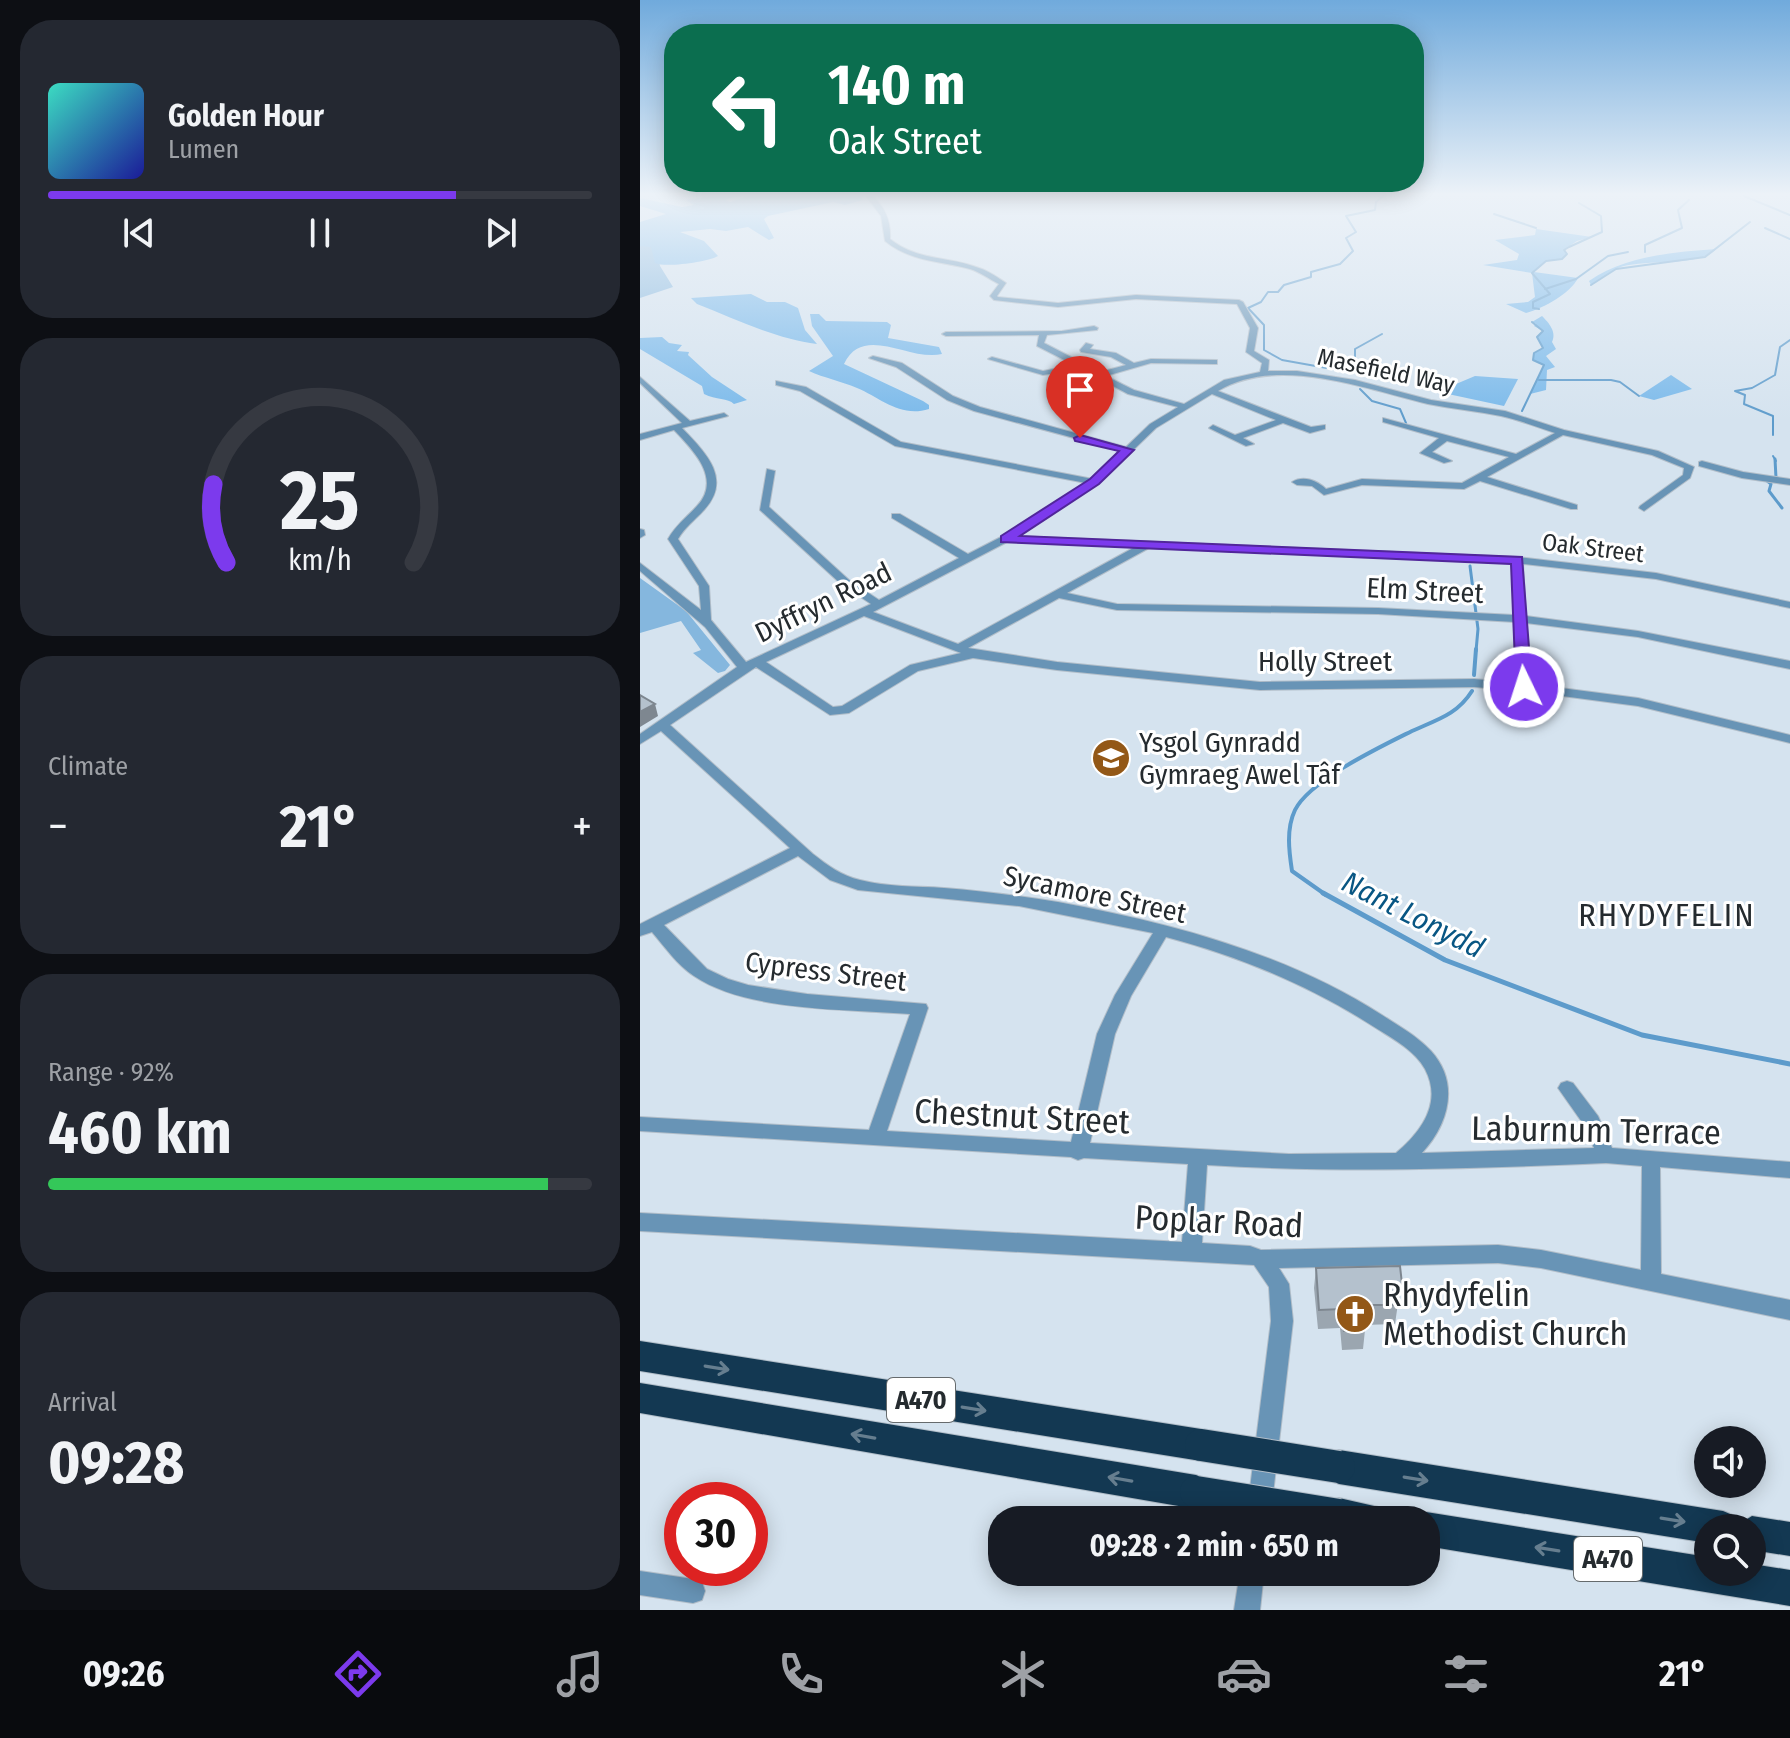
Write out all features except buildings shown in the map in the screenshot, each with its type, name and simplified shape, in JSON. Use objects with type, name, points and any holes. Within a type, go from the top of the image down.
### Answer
[{"type":"highway","name":"A470","points":[[640,1356],[1694,1523]]},
{"type":"highway","name":"A470","points":[[640,1398],[1285,1506]]},
{"type":"highway","name":"A470","points":[[1440,1531],[1790,1588]]},
{"type":"highway","points":[[1766,1535],[1790,1539]]},
{"type":"street","points":[[981,271],[1003,283],[993,296],[1003,301],[1058,305],[1136,297],[1239,302],[1254,328],[1250,352],[1266,362],[1264,370]]},
{"type":"street","points":[[946,334],[958,331],[1044,332],[1094,328]]},
{"type":"street","points":[[1044,332],[1040,344],[1131,392],[1183,406]]},
{"type":"street","points":[[1089,345],[1084,350],[1113,355],[1130,364]]},
{"type":"street","points":[[873,358],[899,365],[950,398],[977,409],[1128,450]]},
{"type":"street","points":[[992,359],[1043,373],[1083,366]]},
{"type":"street","points":[[1100,375],[1130,364],[1172,359],[1209,360]]},
{"type":"street","name":"Masefield Way","points":[[1034,520],[1095,482],[1153,426],[1183,406],[1227,382],[1264,370],[1379,387],[1431,402],[1505,414],[1562,432],[1655,453],[1689,467],[1687,476],[1644,508]]},
{"type":"street","points":[[640,379],[703,454],[712,476],[705,504],[673,539],[704,586],[707,618]]},
{"type":"street","points":[[779,383],[803,389],[898,444],[1095,482]]},
{"type":"street","points":[[1213,392],[1280,421],[1310,430],[1322,427]]},
{"type":"street","points":[[640,437],[724,416]]},
{"type":"street","points":[[1386,420],[1444,439],[1474,443],[1517,457]]},
{"type":"street","points":[[1234,438],[1280,421]]},
{"type":"street","points":[[1213,428],[1249,444]]},
{"type":"street","points":[[1297,482],[1315,483],[1324,492],[1362,482],[1464,486],[1562,432]]},
{"type":"street","points":[[1444,439],[1425,453],[1447,461]]},
{"type":"street","points":[[1702,464],[1742,475],[1790,482]]},
{"type":"street","points":[[770,471],[764,508],[845,582],[877,603]]},
{"type":"street","points":[[1479,478],[1574,507]]},
{"type":"street","points":[[896,516],[968,559]]},
{"type":"street","name":"Dyffryn Road","points":[[640,740],[756,661],[864,612],[1005,539],[1034,520]]},
{"type":"street","name":"Oak Street","points":[[1005,539],[1517,560],[1656,576],[1790,605]]},
{"type":"street","points":[[960,648],[1146,546]]},
{"type":"street","points":[[1517,560],[1524,687]]},
{"type":"street","points":[[640,566],[707,618],[727,640],[744,668]]},
{"type":"street","name":"Elm Street","points":[[1055,594],[1117,607],[1462,614],[1520,619],[1638,634],[1790,665]]},
{"type":"street","name":"Holly Street","points":[[864,612],[973,654],[1145,677],[1260,686],[1474,683],[1524,687],[1638,702],[1790,739]]},
{"type":"street","points":[[756,661],[830,711],[845,710],[914,668],[973,654]]},
{"type":"street","name":"Sycamore Street","points":[[662,725],[828,873],[862,886],[1049,906],[1162,931],[1251,959],[1358,1007],[1418,1048],[1437,1075],[1441,1093],[1432,1131],[1420,1146],[1400,1161]]},
{"type":"street","points":[[647,928],[800,849]]},
{"type":"street","name":"Cypress Street","points":[[647,928],[700,972],[729,986],[794,998],[920,1008],[875,1139]]},
{"type":"street","points":[[1078,1152],[1106,1034],[1123,995],[1162,931]]},
{"type":"street","points":[[1567,1088],[1592,1121],[1606,1155]]},
{"type":"street","name":"Chestnut Street","points":[[640,1124],[1198,1158],[1289,1162],[1400,1161]]},
{"type":"street","name":"Laburnum Terrace","points":[[1400,1161],[1606,1155],[1790,1170]]},
{"type":"street","points":[[1191,1252],[1198,1158]]},
{"type":"street","points":[[1651,1160],[1651,1281]]},
{"type":"street","name":"Poplar Road","points":[[640,1222],[1250,1255],[1261,1259],[1498,1254],[1541,1259],[1790,1310]]},
{"type":"street","points":[[1260,1506],[1282,1321],[1279,1284],[1261,1259]]},
{"type":"street","points":[[640,1583],[693,1591]]},
{"type":"street","points":[[1247,1610],[1250,1586]]},
{"type":"shaded area","points":[[640,271],[663,271],[673,287],[640,298]]},
{"type":"shaded area","points":[[1521,271],[1578,278],[1569,289],[1541,308],[1526,313],[1506,304],[1528,302],[1535,297],[1532,273]]},
{"type":"shaded area","points":[[1613,271],[1591,285],[1589,281]]},
{"type":"shaded area","points":[[751,294],[767,302],[785,302],[798,308],[805,330],[817,344],[756,328],[697,304],[691,298]]},
{"type":"shaded area","points":[[810,314],[819,314],[826,321],[887,322],[891,325],[888,338],[939,347],[942,354],[929,355],[875,345],[863,346],[852,352],[844,364],[923,401],[929,409],[900,409],[857,388],[809,371],[833,356],[812,326]]},
{"type":"shaded area","points":[[1542,316],[1553,331],[1552,342],[1556,349],[1546,356],[1555,367],[1547,370],[1546,390],[1530,394],[1544,365],[1533,360],[1534,353],[1543,348],[1537,337],[1543,331],[1532,322]]},
{"type":"shaded area","points":[[662,337],[669,343],[682,345],[677,351],[689,352],[688,355],[712,377],[747,400],[734,404],[704,394],[702,386],[640,349],[640,338]]},
{"type":"shaded area","points":[[1671,375],[1692,389],[1654,400],[1639,396]]},
{"type":"shaded area","points":[[1475,376],[1518,379],[1504,406],[1448,394],[1456,384]]},
{"type":"shaded area","points":[[640,578],[686,611],[730,665],[725,671],[718,673],[693,653],[701,650],[681,621],[640,633]]},
{"type":"waterway","points":[[1314,271],[1311,277],[1284,285],[1278,292],[1268,292],[1261,302],[1248,308],[1264,325],[1264,350],[1282,360],[1338,370],[1335,365],[1355,359],[1355,349],[1382,334]]},
{"type":"waterway","points":[[1534,271],[1532,273],[1546,289]]},
{"type":"waterway","name":"Nant Lonydd","points":[[1546,289],[1576,279],[1587,271]]},
{"type":"waterway","points":[[1591,285],[1613,271]]},
{"type":"waterway","points":[[1539,309],[1533,308],[1533,302],[1550,294],[1546,289]]},
{"type":"waterway","points":[[1522,411],[1544,365],[1533,360],[1534,353],[1543,348],[1537,337],[1543,331],[1532,322]]},
{"type":"waterway","points":[[1773,435],[1773,416],[1744,404],[1745,395],[1735,391],[1752,388],[1775,375],[1780,347],[1790,340]]},
{"type":"waterway","points":[[1539,380],[1611,380],[1620,382],[1639,396]]},
{"type":"waterway","points":[[1360,389],[1372,401],[1400,409],[1406,423]]},
{"type":"waterway","points":[[1773,479],[1776,478],[1775,459]]},
{"type":"waterway","points":[[1766,480],[1771,484],[1769,491],[1782,508]]},
{"type":"waterway","name":"Nant Lonydd","points":[[1470,566],[1478,629],[1476,651]]},
{"type":"waterway","name":"Nant Lonydd","points":[[1474,675],[1476,649]]},
{"type":"waterway","name":"Nant Lonydd","points":[[1324,893],[1292,871],[1290,825],[1303,799],[1348,765],[1453,711],[1472,691]]},
{"type":"waterway","name":"Nant Lonydd","points":[[1324,893],[1445,960],[1642,1035],[1790,1064]]},
{"type":"place","name":"Ysgol Gynradd Gymraeg Awel Tâf","points":[[1111,758]]},
{"type":"place","name":"Rhydyfelin Methodist Church","points":[[1355,1314]]},
{"type":"district","name":"RHYDYFELIN","points":[[1667,915]]},
{"type":"route","points":[[1080,438],[1128,450],[1095,482],[1005,539],[1517,560],[1524,687]]}]
